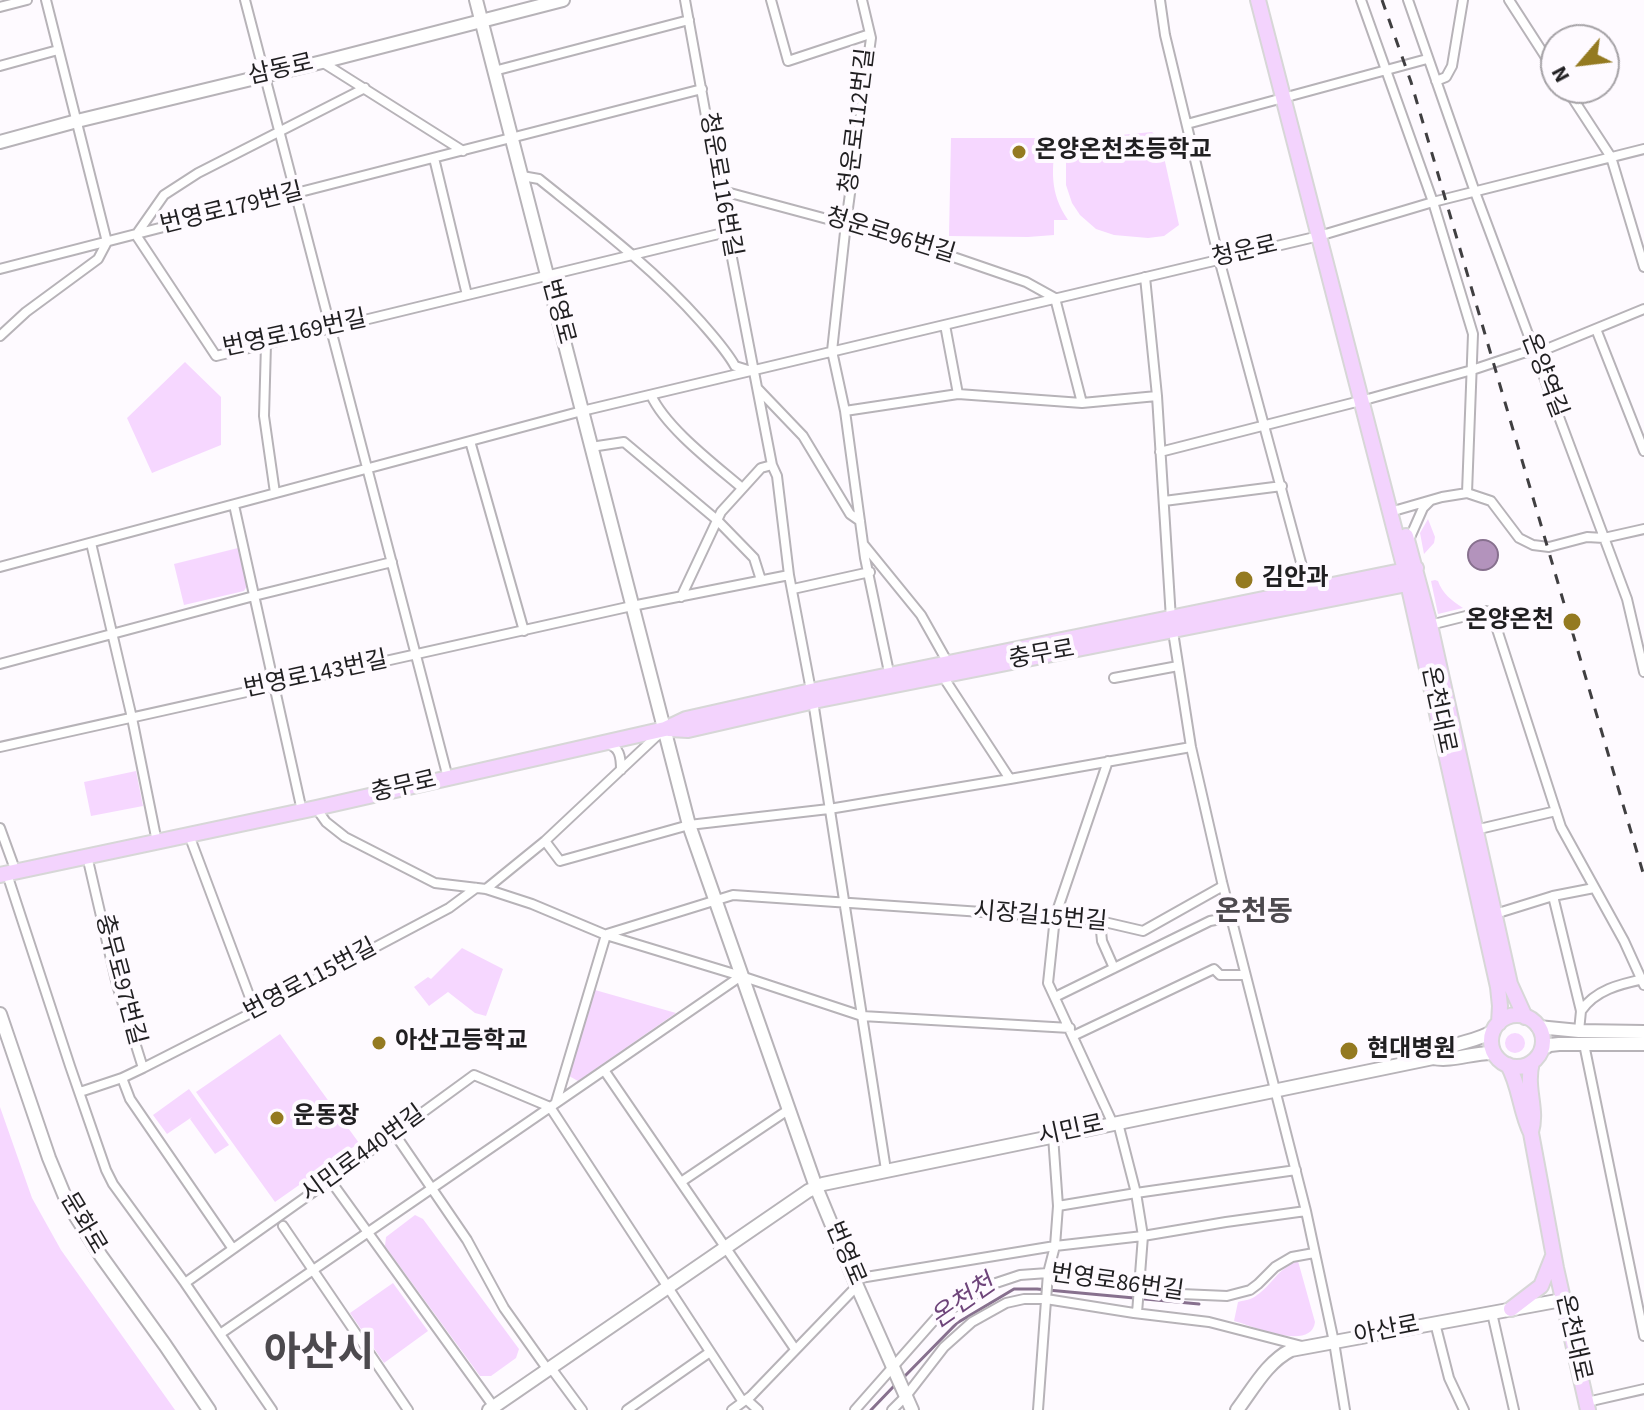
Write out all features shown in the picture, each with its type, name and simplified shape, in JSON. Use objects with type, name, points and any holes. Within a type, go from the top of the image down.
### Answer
[{"type":"main road","name":"온천대로","points":[[1258,0],[1287,97]]},
{"type":"main road","name":"온천대로","points":[[1266,0],[1287,97],[1412,576],[1470,832],[1495,914],[1510,984],[1525,1017]]},
{"type":"main road","name":"온천대로","points":[[1365,400],[1404,545]]},
{"type":"main road","name":"온천대로","points":[[1412,576],[1430,625],[1470,832],[1498,987],[1500,1006],[1496,1027]]},
{"type":"main road","name":"충무로","points":[[5,873],[665,729],[688,730],[812,696],[1412,576]]},
{"type":"main road","name":"충무로","points":[[945,669],[1100,646],[1172,625]]},
{"type":"main road","points":[[1513,1015],[1525,1017],[1538,1027],[1543,1038],[1542,1049],[1532,1062],[1521,1067],[1508,1065],[1494,1053],[1492,1045],[1496,1027],[1513,1015]]},
{"type":"main road","name":"온천대로","points":[[1531,1133],[1534,1121],[1528,1077],[1532,1062]]},
{"type":"main road","name":"온천대로","points":[[1508,1065],[1515,1078],[1524,1119],[1531,1133],[1562,1300],[1588,1406]]},
{"type":"main road","points":[[1511,1309],[1541,1286],[1554,1256]]},
{"type":"street","points":[[0,7],[27,0]]},
{"type":"street","points":[[0,336],[26,312],[98,259],[107,242],[46,0]]},
{"type":"street","points":[[245,0],[448,778]]},
{"type":"street","name":"번영로","points":[[476,0],[689,825],[816,1187],[912,1410]]},
{"type":"street","name":"삼동로","points":[[0,142],[563,0]]},
{"type":"street","name":"청운로116번길","points":[[685,0],[753,370],[772,465],[777,476],[789,575],[812,696],[886,1170]]},
{"type":"street","name":"청운로112번길","points":[[771,0],[788,61],[870,34]]},
{"type":"street","name":"청운로112번길","points":[[862,0],[871,38],[832,351],[845,411],[864,545],[891,680]]},
{"type":"street","points":[[1160,0],[1165,35],[1219,259],[1310,598]]},
{"type":"street","points":[[1361,0],[1433,202],[1473,334],[1467,493]]},
{"type":"street","name":"온양역길","points":[[1408,0],[1533,352],[1630,610],[1644,672]]},
{"type":"street","points":[[1436,81],[1446,77],[1452,66],[1463,0]]},
{"type":"street","points":[[1509,0],[1540,48]]},
{"type":"street","points":[[494,71],[689,20]]},
{"type":"street","points":[[0,66],[58,50]]},
{"type":"street","points":[[1187,124],[1427,59]]},
{"type":"street","points":[[322,62],[463,151]]},
{"type":"street","points":[[136,235],[164,195],[198,173],[365,88]]},
{"type":"street","name":"번영로179번길","points":[[0,269],[702,89]]},
{"type":"street","points":[[1576,104],[1611,157],[1644,267]]},
{"type":"street","name":"청운로","points":[[0,567],[582,411],[1322,235],[1433,202],[1644,149]]},
{"type":"street","points":[[434,158],[467,295]]},
{"type":"street","points":[[522,176],[539,179],[633,255],[677,295],[735,366],[753,370]]},
{"type":"street","name":"청운로96번길","points":[[719,190],[898,238],[1026,282],[1055,298]]},
{"type":"street","name":"번영로169번길","points":[[136,235],[216,356],[727,232]]},
{"type":"street","points":[[1145,277],[1157,396],[1172,625],[1191,747],[1245,975],[1306,1211],[1345,1410]]},
{"type":"street","points":[[1055,298],[1082,403]]},
{"type":"street","points":[[1160,452],[1365,400],[1523,353],[1544,350],[1644,309]]},
{"type":"street","points":[[945,325],[958,394]]},
{"type":"street","points":[[1596,329],[1644,451]]},
{"type":"street","points":[[266,344],[264,416],[275,493]]},
{"type":"street","points":[[757,388],[803,436],[850,514],[860,521]]},
{"type":"street","points":[[845,411],[958,394],[1082,403],[1157,396]]},
{"type":"street","points":[[651,395],[656,406],[691,445],[742,488]]},
{"type":"street","points":[[470,441],[524,631]]},
{"type":"street","points":[[591,447],[624,442],[717,520],[754,558],[761,580]]},
{"type":"street","points":[[681,597],[717,520],[761,468],[772,465]]},
{"type":"street","points":[[1164,501],[1282,486]]},
{"type":"street","points":[[1397,510],[1467,493],[1491,501],[1519,538],[1533,545],[1549,547],[1587,537],[1604,538],[1644,529]]},
{"type":"street","points":[[1404,545],[1430,500]]},
{"type":"street","points":[[234,505],[274,685],[309,809],[345,837],[416,875],[435,883],[486,889],[532,904],[606,935],[862,1016],[1071,1032],[1214,969],[1220,975],[1245,975]]},
{"type":"street","points":[[91,543],[157,842]]},
{"type":"street","points":[[864,545],[921,615],[939,644],[945,669],[1010,779]]},
{"type":"street","points":[[0,664],[392,562]]},
{"type":"street","points":[[793,589],[870,572]]},
{"type":"street","points":[[632,606],[789,575]]},
{"type":"street","name":"번영로143번길","points":[[0,747],[632,606]]},
{"type":"street","points":[[1430,625],[1486,611],[1494,620],[1561,827],[1643,981],[1603,991],[1588,1000],[1581,1011]]},
{"type":"street","points":[[1114,678],[1178,666]]},
{"type":"street","points":[[486,889],[545,841],[665,729]]},
{"type":"street","points":[[601,743],[611,744],[618,750],[621,770]]},
{"type":"street","points":[[545,841],[560,861],[689,825],[829,809],[1191,747]]},
{"type":"street","points":[[1108,761],[1055,917],[1048,983],[1116,1123],[1136,1193],[1143,1236],[1137,1313]]},
{"type":"street","points":[[1470,832],[1556,811]]},
{"type":"street","points":[[0,828],[5,873],[106,1170],[272,1410]]},
{"type":"street","points":[[189,835],[255,1011]]},
{"type":"street","name":"충무로97번길","points":[[87,856],[117,985],[143,1068],[122,1078],[130,1099],[233,1249]]},
{"type":"street","name":"시장길15번길","points":[[714,901],[733,895],[1055,917],[1100,921],[1143,931],[1223,886]]},
{"type":"street","name":"번영로115번길","points":[[143,1068],[449,908],[476,888]]},
{"type":"street","points":[[1495,914],[1553,896],[1594,888]]},
{"type":"street","points":[[1553,896],[1581,1011],[1579,1031]]},
{"type":"street","points":[[606,935],[714,901]]},
{"type":"street","points":[[1055,997],[1210,921],[1231,917]]},
{"type":"street","points":[[1100,921],[1102,941],[1114,968]]},
{"type":"street","points":[[606,935],[553,1105],[710,1352],[745,1401],[758,1410]]},
{"type":"street","points":[[220,1334],[741,976]]},
{"type":"street","name":"문화로","points":[[0,1014],[68,1204],[209,1410]]},
{"type":"street","name":"시민로","points":[[1433,1058],[1441,1049],[1484,1038],[1496,1027]]},
{"type":"street","points":[[1538,1027],[1644,1032]]},
{"type":"street","points":[[1584,1044],[1644,1336]]},
{"type":"street","points":[[1542,1049],[1550,1045],[1644,1044]]},
{"type":"street","name":"시민로","points":[[492,1409],[816,1187],[830,1182],[1433,1058],[1443,1060],[1480,1052],[1494,1053]]},
{"type":"street","points":[[604,1070],[795,1349]]},
{"type":"street","name":"시민로440번길","points":[[185,1283],[474,1075],[553,1105]]},
{"type":"street","points":[[80,1092],[122,1078]]},
{"type":"street","points":[[681,1182],[788,1110]]},
{"type":"street","points":[[394,1133],[467,1240],[504,1308],[582,1410]]},
{"type":"street","points":[[1038,1410],[1048,1273],[1055,1246],[1058,1206],[1053,1136]]},
{"type":"street","points":[[1058,1206],[1296,1170]]},
{"type":"street","points":[[330,1180],[492,1409]]},
{"type":"street","points":[[732,1410],[745,1401],[855,1283],[1055,1246],[1306,1211]]},
{"type":"street","points":[[283,1226],[408,1410]]},
{"type":"street","name":"번영로86번길","points":[[855,1410],[937,1317],[993,1284],[1020,1275],[1048,1273],[1158,1293],[1227,1296],[1240,1294],[1258,1284],[1283,1261],[1314,1253]]},
{"type":"street","points":[[892,1410],[944,1347],[972,1322],[1006,1303],[1024,1299],[1046,1299],[1209,1322],[1271,1350],[1306,1347]]},
{"type":"street","name":"아산로","points":[[1237,1410],[1271,1350],[1280,1356],[1306,1347],[1562,1300]]},
{"type":"street","points":[[1492,1313],[1514,1410]]},
{"type":"street","points":[[1435,1323],[1449,1378],[1464,1410]]},
{"type":"street","points":[[627,1410],[710,1352]]},
{"type":"street","name":"온천대로","points":[[1588,1406],[1644,1389]]},
{"type":"shaded area","points":[[1152,132],[1160,139],[1179,225],[1164,236],[1148,238],[1114,235],[1096,229],[1080,215],[1066,185],[1066,161],[1070,147],[1088,138]]},
{"type":"shaded area","points":[[951,138],[1056,138],[1053,180],[1068,220],[1054,220],[1054,235],[949,236]]},
{"type":"shaded area","points":[[185,362],[221,397],[221,445],[152,473],[127,418]]},
{"type":"shaded area","points":[[1428,519],[1435,537],[1434,543],[1424,554],[1420,533]]},
{"type":"shaded area","points":[[1483,540],[1489,541],[1497,549],[1497,561],[1489,569],[1483,570],[1477,569],[1469,561],[1468,555],[1469,549],[1477,541]]},
{"type":"shaded area","points":[[238,548],[247,586],[244,591],[184,605],[174,564]]},
{"type":"shaded area","points":[[1435,580],[1463,608],[1438,614],[1431,581]]},
{"type":"shaded area","points":[[136,771],[143,806],[91,816],[84,782]]},
{"type":"shaded area","points":[[462,948],[503,969],[486,1016],[475,1013],[448,992],[429,1006],[414,987],[428,977],[431,979]]},
{"type":"shaded area","points":[[595,990],[676,1013],[578,1081],[569,1076]]},
{"type":"shaded area","points":[[1511,1033],[1519,1033],[1525,1043],[1519,1053],[1511,1053],[1505,1047],[1505,1039]]},
{"type":"shaded area","name":"운동장","points":[[280,1034],[359,1143],[275,1202],[196,1092]]},
{"type":"shaded area","points":[[189,1089],[229,1145],[215,1154],[190,1119],[192,1117],[167,1134],[153,1115]]},
{"type":"shaded area","points":[[0,1107],[32,1198],[61,1250],[175,1410],[0,1410]]},
{"type":"shaded area","points":[[415,1215],[423,1219],[519,1349],[516,1358],[491,1376],[480,1376],[385,1246],[386,1237]]},
{"type":"shaded area","points":[[1298,1261],[1315,1322],[1311,1331],[1303,1335],[1280,1335],[1234,1321],[1238,1302],[1255,1297],[1285,1268]]},
{"type":"shaded area","points":[[393,1283],[428,1331],[384,1363],[350,1313]]},
{"type":"waterway","name":"온천천","points":[[901,1380],[957,1323],[1014,1289],[1199,1304]]},
{"type":"waterway","name":"온천천","points":[[871,1410],[895,1385]]},
{"type":"railway","points":[[1382,0],[1411,82],[1644,876]]},
{"type":"place","name":"온양온천초등학교","points":[[1019,152]]},
{"type":"place","name":"김안과","points":[[1244,580]]},
{"type":"place","name":"온양온천","points":[[1572,622]]},
{"type":"place","name":"아산고등학교","points":[[379,1043]]},
{"type":"place","name":"현대병원","points":[[1349,1051]]},
{"type":"place","name":"운동장","points":[[277,1118]]},
{"type":"district","name":"온천동","points":[[1254,914]]},
{"type":"district","name":"아산시","points":[[319,1356]]}]
